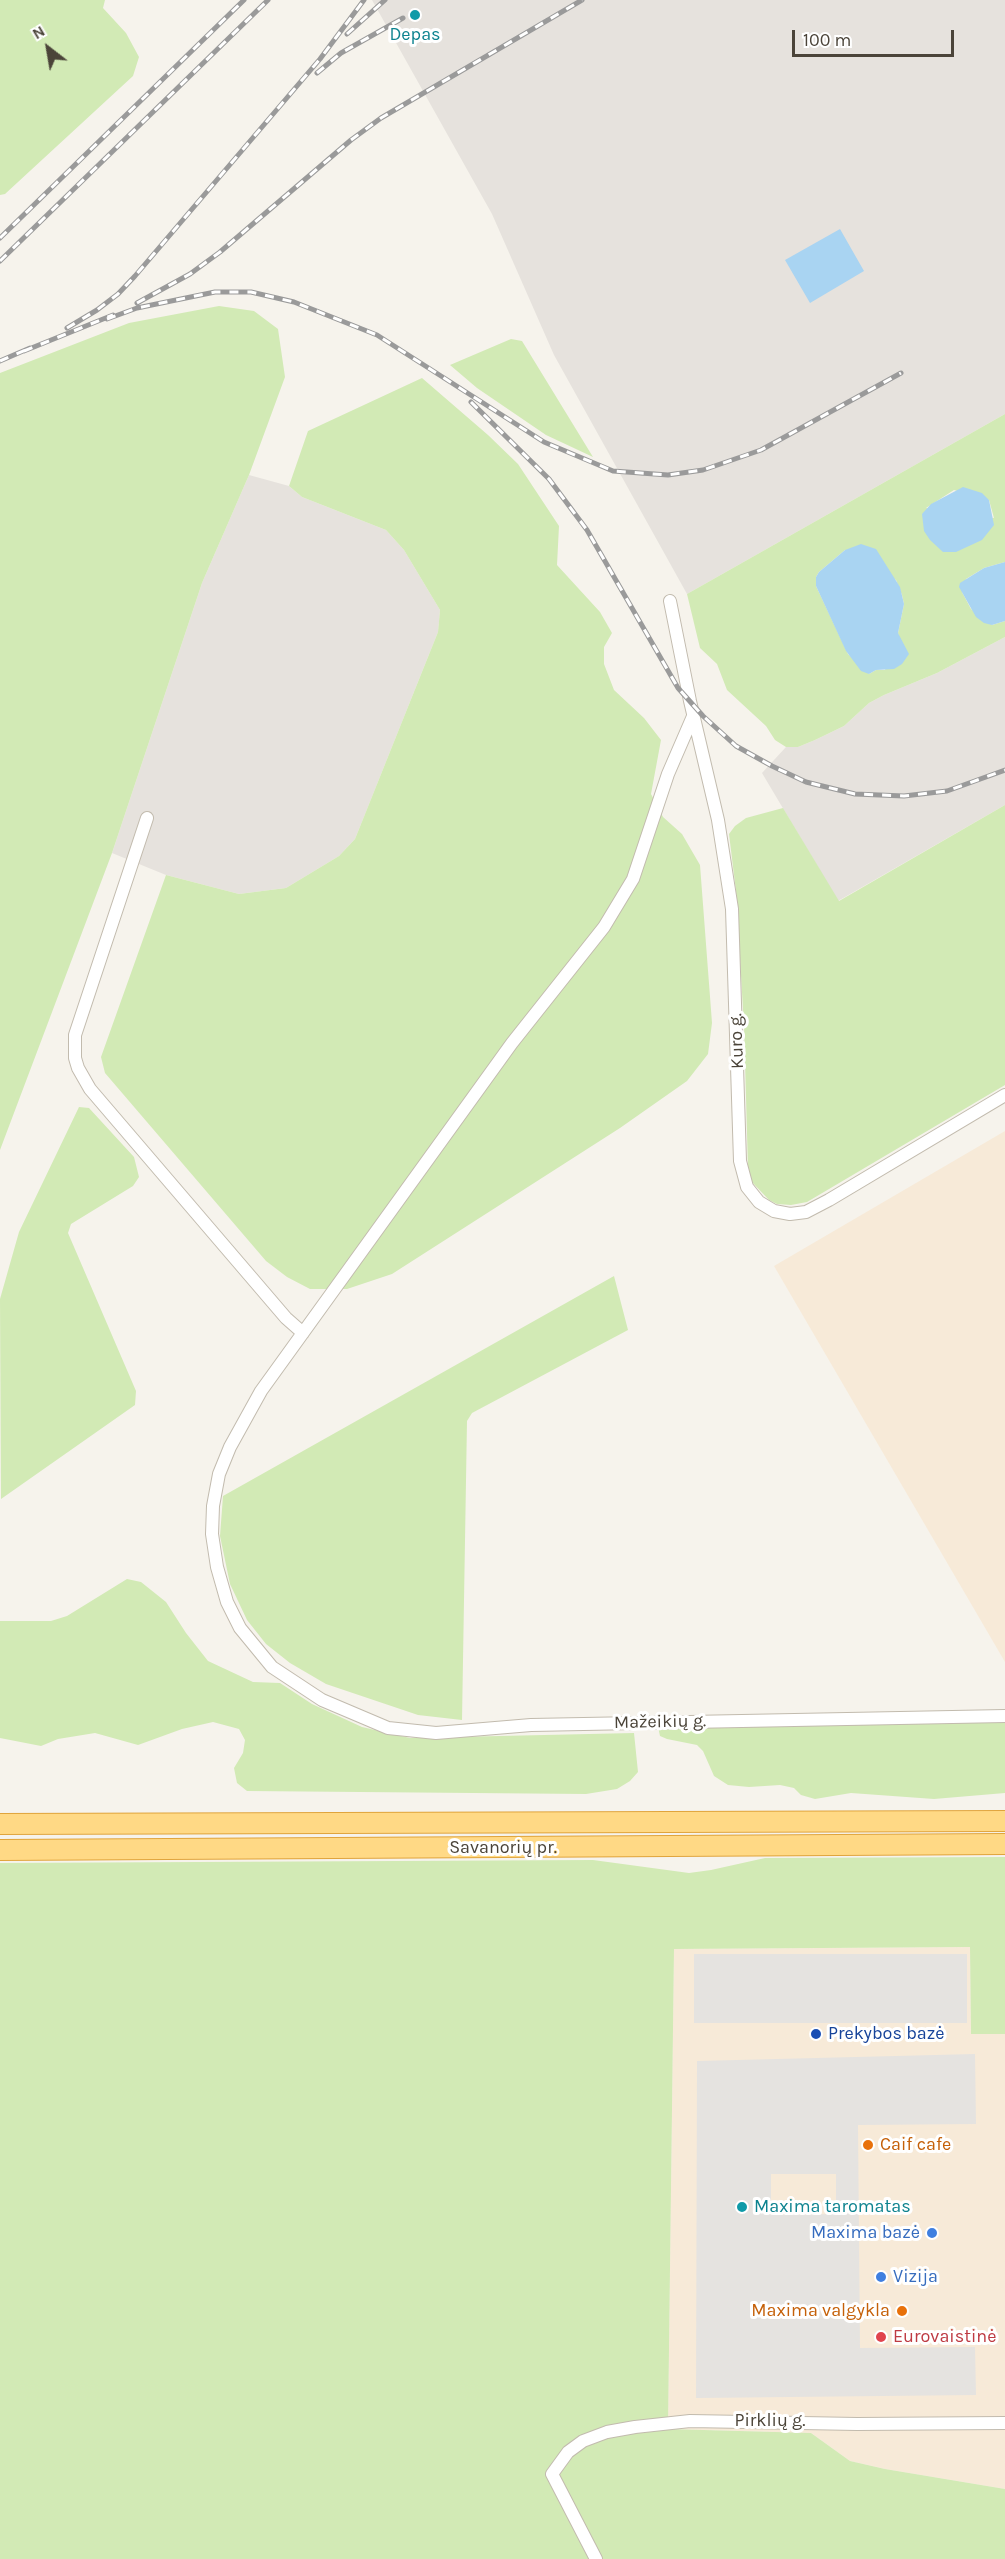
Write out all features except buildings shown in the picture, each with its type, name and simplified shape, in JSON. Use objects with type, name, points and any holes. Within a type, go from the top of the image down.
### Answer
[{"type":"highway","name":"Savanorių pr.","points":[[0,1824],[1005,1821]]},
{"type":"highway","name":"Savanorių pr.","points":[[0,1850],[1005,1844]]},
{"type":"street","name":"Kuro g.","points":[[670,601],[718,820],[732,909],[740,1161],[747,1187],[759,1202],[774,1211],[790,1214],[806,1212],[1005,1095]]},
{"type":"street","name":"Mažeikių g.","points":[[694,714],[668,774],[633,879],[604,927],[512,1043],[261,1391],[230,1447],[219,1474],[213,1506],[212,1534],[224,1593],[240,1628],[272,1667],[322,1700],[388,1728],[436,1733],[531,1725],[1005,1716]]},
{"type":"street","points":[[147,818],[75,1035],[75,1058],[78,1068],[90,1089],[286,1318],[303,1333]]},
{"type":"street","name":"Pirklių g.","points":[[596,2559],[552,2474],[568,2452],[583,2441],[635,2427],[690,2421],[857,2424],[1005,2423]]},
{"type":"shaded area","points":[[372,0],[1005,0],[1005,414],[687,594],[554,355],[492,214]]},
{"type":"shaded area","points":[[249,475],[289,486],[302,497],[386,530],[404,550],[440,610],[438,632],[355,839],[339,856],[286,888],[239,894],[166,875],[112,853],[202,583]]},
{"type":"shaded area","points":[[1005,637],[1005,805],[838,901],[762,773],[786,747],[798,747],[844,726],[869,703],[937,673]]},
{"type":"shaded area","points":[[1005,1131],[1005,1662],[774,1266]]},
{"type":"shaded area","points":[[970,1947],[971,2034],[1005,2034],[1005,2489],[850,2461],[811,2433],[668,2429],[674,1949]]},
{"type":"shaded area","points":[[694,1954],[967,1954],[967,2023],[694,2023]]},
{"type":"shaded area","points":[[975,2054],[976,2124],[858,2125],[860,2348],[975,2347],[976,2395],[696,2398],[697,2061]],"holes":[[[771,2174],[836,2174],[836,2214],[771,2215]]]},
{"type":"green space","points":[[0,0],[105,0],[103,8],[126,33],[139,57],[133,76],[5,194],[0,195]]},
{"type":"green space","points":[[219,306],[254,311],[278,329],[285,377],[249,475],[202,583],[112,853],[0,1150],[0,373],[129,323]]},
{"type":"green space","points":[[511,339],[522,341],[593,457],[546,435],[477,388],[450,365]]},
{"type":"green space","points":[[422,378],[518,464],[559,526],[557,565],[600,612],[612,633],[604,647],[604,664],[614,690],[644,718],[661,740],[651,794],[663,817],[682,834],[700,865],[712,1023],[708,1054],[687,1081],[620,1128],[392,1274],[347,1289],[310,1289],[287,1277],[266,1261],[105,1073],[101,1057],[166,875],[239,894],[286,888],[339,856],[355,839],[438,632],[440,610],[404,550],[386,530],[302,497],[289,486],[308,431]]},
{"type":"green space","points":[[1005,414],[1005,562],[984,568],[966,579],[962,592],[971,609],[992,625],[1005,621],[1005,637],[937,673],[869,703],[844,726],[798,747],[786,747],[775,740],[766,726],[727,690],[717,664],[700,648],[687,594]],"holes":[[[954,490],[989,500],[994,518],[926,508]],[[845,550],[896,580],[902,595],[904,604],[899,638],[885,670],[876,670],[869,674],[848,654],[816,586],[816,577],[819,572]]]},
{"type":"green space","points":[[1005,805],[1005,1085],[807,1202],[791,1205],[777,1204],[769,1200],[751,1181],[748,1169],[744,1026],[736,891],[729,834],[746,818],[783,808],[839,901]]},
{"type":"green space","points":[[79,1107],[89,1108],[134,1157],[139,1177],[133,1186],[71,1224],[68,1233],[136,1391],[135,1405],[1,1499],[0,1299],[19,1232]]},
{"type":"green space","points":[[614,1276],[628,1330],[472,1413],[467,1421],[462,1720],[418,1715],[326,1684],[290,1663],[266,1644],[247,1620],[230,1584],[220,1536],[223,1496]]},
{"type":"green space","points":[[127,1579],[141,1582],[166,1602],[208,1661],[253,1682],[280,1683],[312,1704],[362,1727],[410,1738],[634,1733],[638,1772],[630,1781],[617,1789],[586,1794],[247,1791],[237,1783],[234,1768],[243,1753],[245,1740],[239,1729],[213,1722],[182,1729],[138,1745],[95,1733],[58,1739],[41,1746],[0,1738],[0,1621],[51,1621],[67,1616]]},
{"type":"green space","points":[[1005,1720],[1005,1793],[934,1799],[851,1793],[815,1799],[801,1795],[794,1788],[780,1785],[749,1787],[728,1785],[714,1776],[703,1751],[697,1745],[660,1736],[658,1727]]},
{"type":"green space","points":[[1005,1857],[1005,2034],[971,2034],[970,1947],[674,1949],[668,2429],[811,2433],[850,2461],[1005,2489],[1005,2559],[0,2559],[0,1863],[593,1860],[689,1873],[765,1858]]},
{"type":"water","points":[[840,229],[864,271],[810,303],[785,260]]},
{"type":"water","points":[[963,487],[982,493],[989,500],[994,525],[982,540],[956,552],[943,552],[924,531],[922,514],[931,504]]},
{"type":"water","points":[[861,544],[876,549],[900,587],[904,604],[898,633],[909,654],[902,664],[894,669],[876,670],[869,674],[861,671],[846,651],[816,586],[816,577],[819,572],[845,550]]},
{"type":"water","points":[[1005,562],[1005,621],[992,625],[984,623],[976,617],[959,587],[960,583],[984,568]]},
{"type":"railway","points":[[0,238],[244,0]]},
{"type":"railway","points":[[0,261],[268,0]]},
{"type":"railway","points":[[67,328],[118,294],[135,276],[320,59],[364,0]]},
{"type":"railway","points":[[347,34],[385,0]]},
{"type":"railway","points":[[137,303],[190,274],[220,252],[351,140],[381,118],[582,0]]},
{"type":"railway","points":[[317,73],[341,53],[403,18]]},
{"type":"railway","points":[[107,319],[137,308],[215,292],[251,292],[294,302],[377,335],[544,442],[613,471],[668,475],[703,470],[761,450],[901,373]]},
{"type":"railway","points":[[24,351],[113,315]]},
{"type":"railway","points":[[0,361],[30,348]]},
{"type":"railway","points":[[471,402],[549,479],[587,530],[678,688],[703,716],[736,746],[806,782],[855,794],[904,796],[947,791],[1005,770]]},
{"type":"place","name":"Depas","points":[[415,15]]},
{"type":"place","name":"Prekybos bazė","points":[[816,2034]]},
{"type":"place","name":"Caif cafe","points":[[868,2145]]},
{"type":"place","name":"Maxima taromatas","points":[[742,2207]]},
{"type":"place","name":"Maxima bazė","points":[[932,2233]]},
{"type":"place","name":"Vizija","points":[[881,2277]]},
{"type":"place","name":"Maxima valgykla","points":[[902,2311]]},
{"type":"place","name":"Eurovaistinė","points":[[881,2337]]}]
